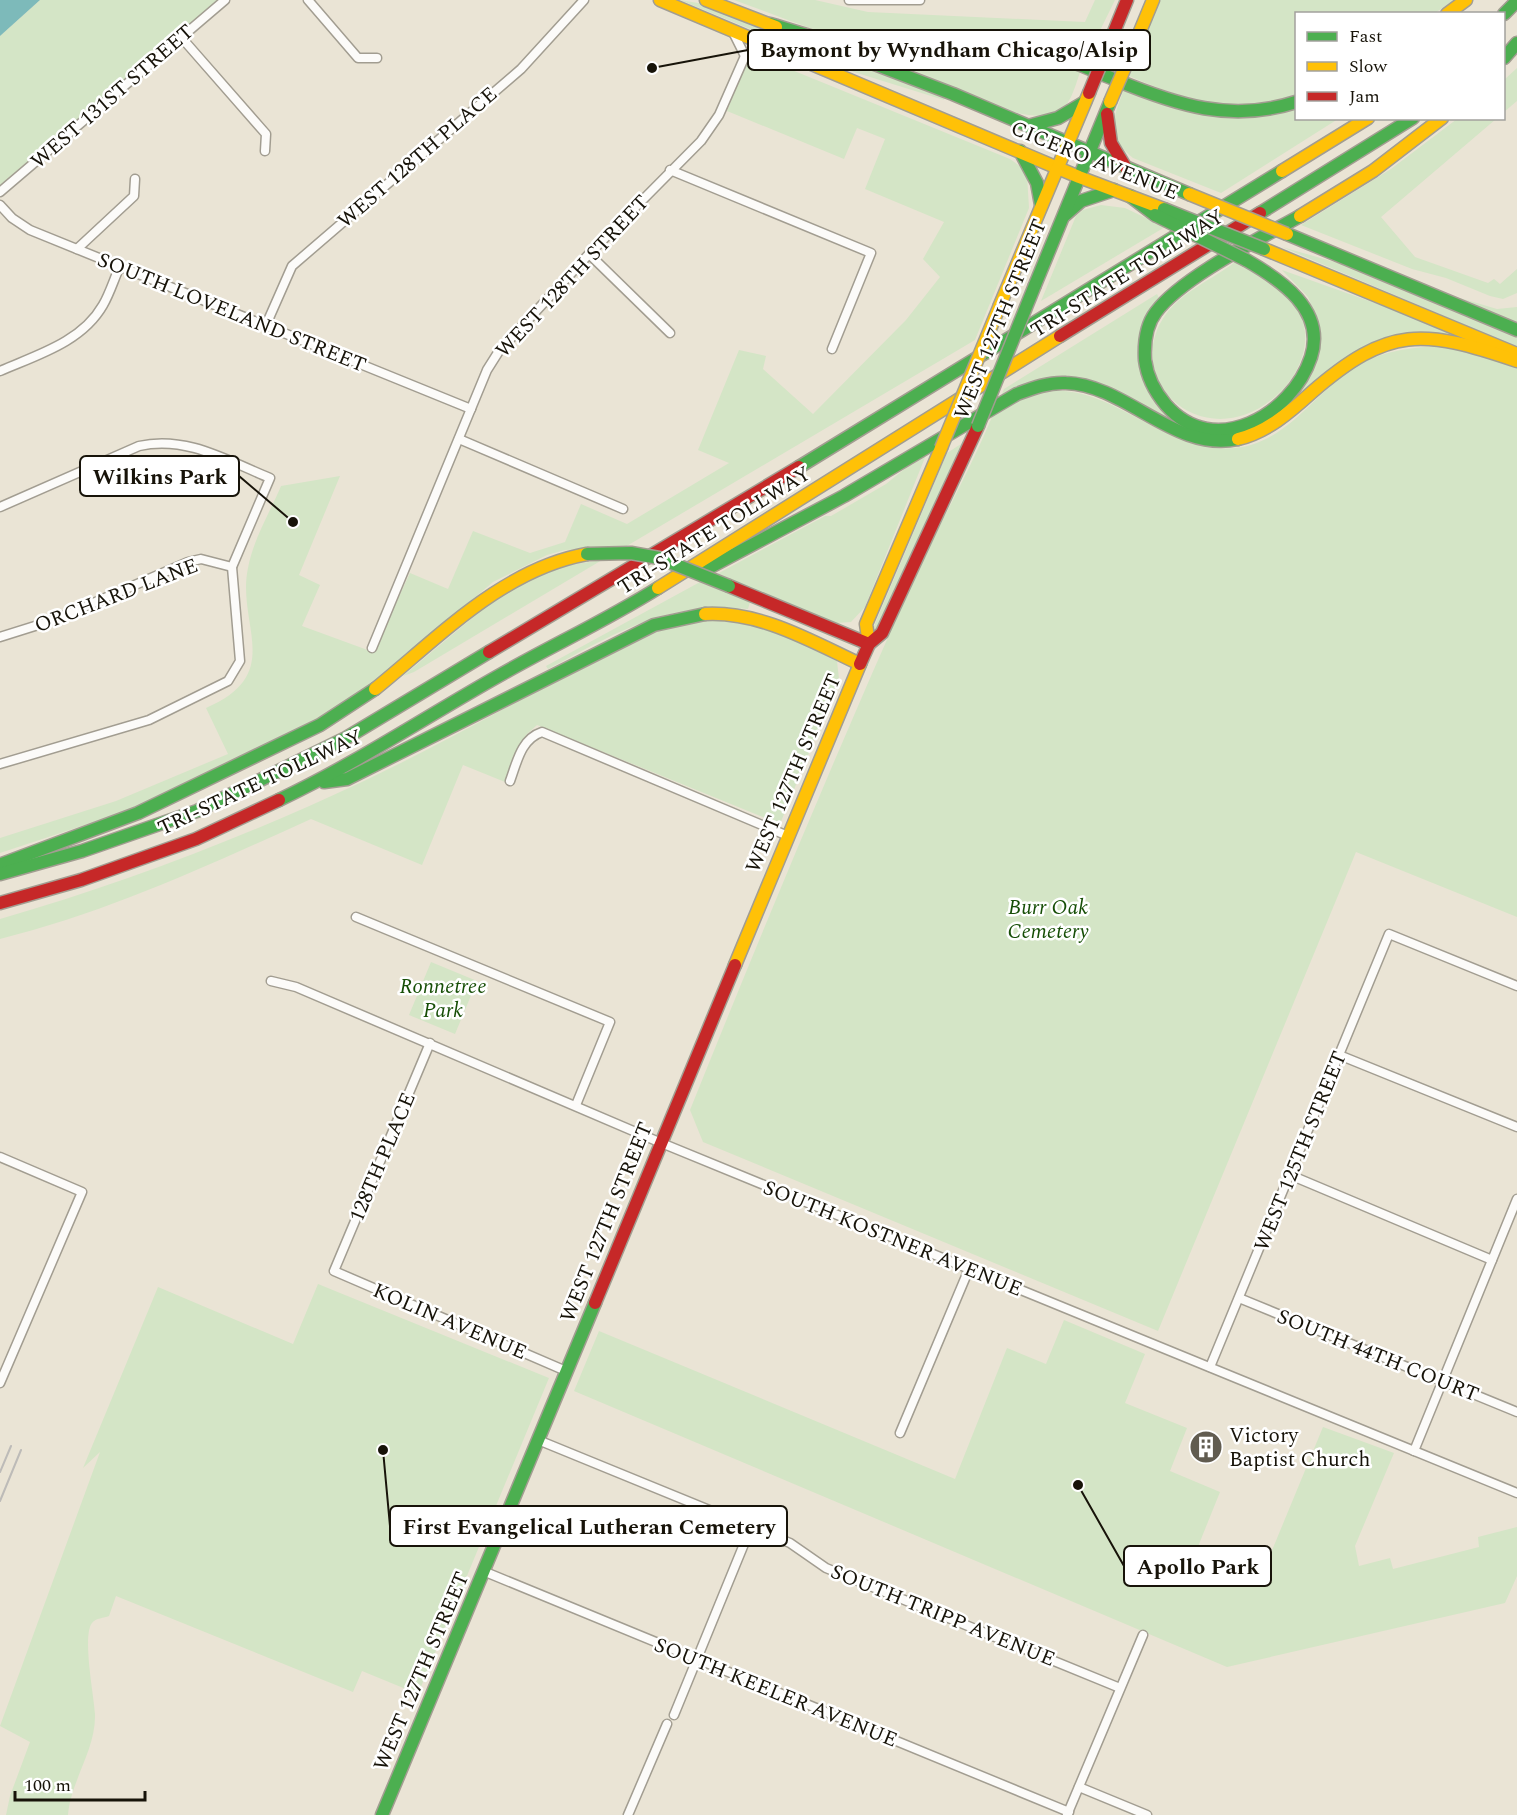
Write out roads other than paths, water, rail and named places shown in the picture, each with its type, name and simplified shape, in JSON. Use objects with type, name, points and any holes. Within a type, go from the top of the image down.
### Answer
[{"type":"main road","name":"CICERO AVENUE","points":[[660,0],[1079,177],[1130,196],[1159,212],[1264,249],[1517,354]]},
{"type":"main road","name":"CICERO AVENUE","points":[[706,0],[953,94],[1517,330]]},
{"type":"main road","name":"WEST 127TH STREET","points":[[869,644],[866,624],[1127,0]]},
{"type":"main road","name":"WEST 127TH STREET","points":[[382,1815],[659,1142],[860,664],[869,644],[882,633],[978,426],[1153,0]]},
{"type":"main road","points":[[1450,12],[1466,0]]},
{"type":"main road","points":[[1505,12],[1517,1]]},
{"type":"main road","points":[[770,24],[901,59],[939,63],[1047,56],[1083,66],[1178,104],[1211,111],[1258,112],[1295,102]]},
{"type":"main road","points":[[1505,44],[1517,35]]},
{"type":"main road","points":[[1505,56],[1517,43]]},
{"type":"main road","points":[[1028,126],[1058,118],[1087,97]]},
{"type":"main road","points":[[1108,107],[1111,143],[1126,168]]},
{"type":"main road","name":"TRI-STATE TOLLWAY","points":[[0,874],[82,851],[196,811],[345,738],[881,418],[1365,120]]},
{"type":"main road","name":"TRI-STATE TOLLWAY","points":[[0,903],[81,880],[196,839],[315,783],[502,674],[625,609],[910,429],[1410,120]]},
{"type":"main road","points":[[1159,212],[1235,254],[1246,260],[1283,281],[1304,304],[1313,331],[1310,361],[1303,379],[1273,413],[1249,425],[1227,429],[1206,429],[1185,421],[1169,409],[1158,397],[1145,361],[1148,326],[1162,304],[1210,269],[1235,254],[1370,173],[1439,120]]},
{"type":"main road","points":[[1020,151],[1037,183],[1041,206]]},
{"type":"main road","points":[[1062,218],[1081,201],[1114,190]]},
{"type":"main road","points":[[625,609],[844,496],[1017,394],[1045,384],[1069,383],[1091,387],[1189,434],[1211,440],[1232,440],[1266,429],[1288,414],[1349,362],[1373,348],[1394,341],[1425,337],[1460,342],[1517,361]]},
{"type":"main road","points":[[0,865],[138,813],[320,725],[372,692],[499,588],[558,559],[587,554],[631,554],[659,558],[869,644]]},
{"type":"main road","points":[[315,783],[347,779],[654,625],[694,615],[730,614],[788,630],[860,664]]},
{"type":"street","name":"WEST 131ST STREET","points":[[0,192],[225,0]]},
{"type":"street","points":[[308,0],[358,58],[377,58]]},
{"type":"street","name":"WEST 128TH PLACE","points":[[266,325],[292,266],[521,69],[584,0]]},
{"type":"street","points":[[849,0],[920,0]]},
{"type":"street","points":[[733,32],[745,56],[764,45]]},
{"type":"street","points":[[181,37],[266,134],[265,151]]},
{"type":"street","name":"WEST 128TH STREET","points":[[372,648],[487,369],[499,351],[589,254],[701,141],[718,115],[745,56]]},
{"type":"street","points":[[670,170],[871,253],[832,349]]},
{"type":"street","points":[[77,249],[134,196],[135,179]]},
{"type":"street","name":"SOUTH LOVELAND STREET","points":[[0,205],[12,218],[30,230],[471,409]]},
{"type":"street","points":[[589,254],[670,333]]},
{"type":"street","points":[[0,371],[63,343],[85,329],[103,305],[120,266]]},
{"type":"street","points":[[459,439],[623,509]]},
{"type":"street","points":[[0,507],[139,446],[159,441],[185,444],[270,478],[232,567],[240,661],[228,681],[149,720],[0,764]]},
{"type":"street","name":"ORCHARD LANE","points":[[0,637],[54,620],[188,562],[201,559],[232,567]]},
{"type":"street","points":[[510,781],[522,749],[532,735],[542,732],[788,836]]},
{"type":"street","points":[[356,917],[610,1022],[576,1105]]},
{"type":"street","name":"WEST 125TH STREET","points":[[1210,1367],[1389,934],[1517,986]]},
{"type":"street","name":"SOUTH KOSTNER AVENUE","points":[[271,981],[296,987],[659,1142],[1517,1493]]},
{"type":"street","name":"128TH PLACE","points":[[334,1272],[430,1043]]},
{"type":"street","points":[[1339,1055],[1517,1127]]},
{"type":"street","points":[[0,1157],[82,1191],[0,1383]]},
{"type":"street","points":[[1290,1175],[1492,1260]]},
{"type":"street","points":[[1414,1451],[1516,1203]]},
{"type":"street","points":[[900,1432],[969,1269]]},
{"type":"street","name":"KOLIN AVENUE","points":[[334,1272],[566,1371]]},
{"type":"street","name":"SOUTH 44TH COURT","points":[[1239,1298],[1517,1412]]},
{"type":"street","name":"SOUTH TRIPP AVENUE","points":[[538,1440],[790,1543],[826,1568],[1120,1688]]},
{"type":"street","points":[[674,1715],[751,1527]]},
{"type":"street","name":"SOUTH KEELER AVENUE","points":[[483,1571],[1068,1813]]},
{"type":"street","points":[[1068,1813],[1143,1635]]},
{"type":"street","points":[[628,1815],[667,1724]]},
{"type":"street","points":[[1079,1787],[1147,1815]]},
{"type":"water","points":[[0,0],[40,0],[0,36]]},
{"type":"railway","points":[[0,1472],[11,1446]]},
{"type":"railway","points":[[0,1501],[21,1450]]},
{"type":"place","name":"Baymont by Wyndham Chicago/Alsip","points":[[652,68]]},
{"type":"place","name":"Wilkins Park","points":[[293,522]]},
{"type":"place","name":"Victory Baptist Church","points":[[1206,1447]]},
{"type":"place","name":"First Evangelical Lutheran Cemetery","points":[[383,1450]]},
{"type":"place","name":"Apollo Park","points":[[1078,1485]]},
{"type":"park label","name":"Burr Oak Cemetery","points":[[1048,919]]},
{"type":"park label","name":"Ronnetree Park","points":[[443,998]]}]
